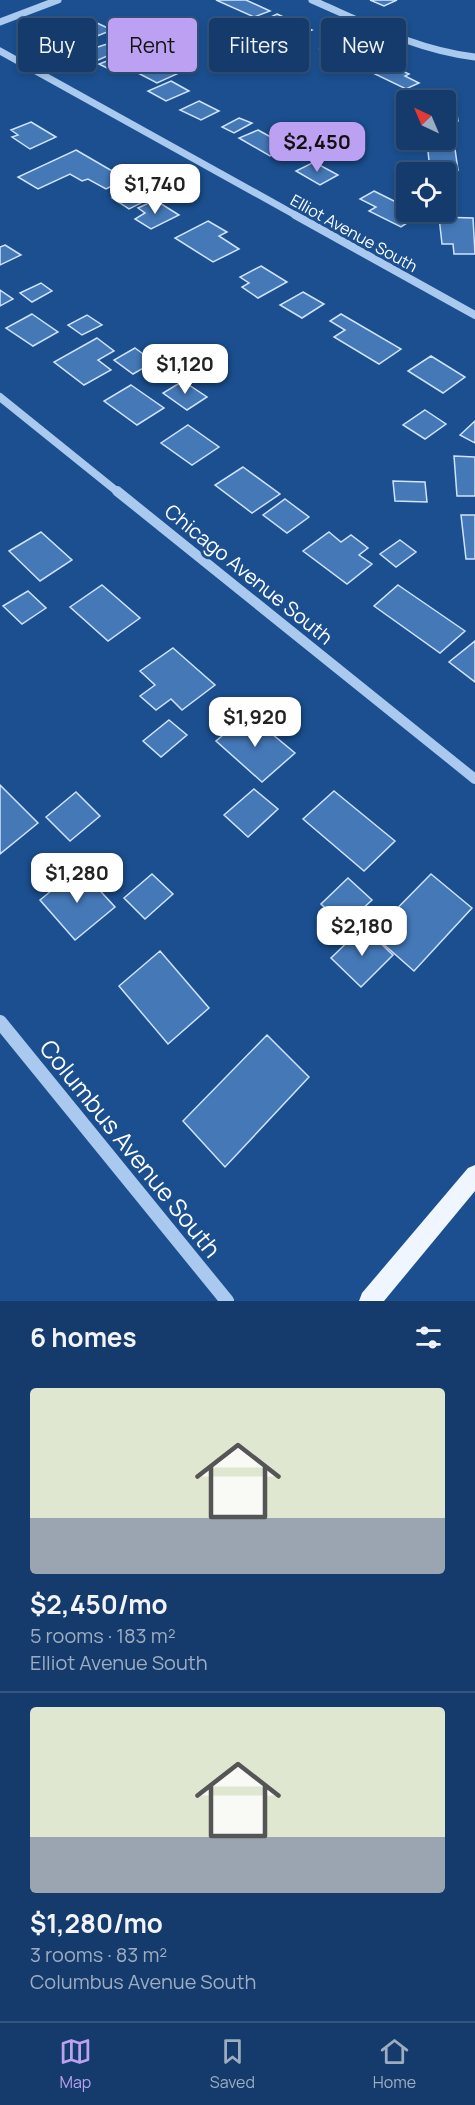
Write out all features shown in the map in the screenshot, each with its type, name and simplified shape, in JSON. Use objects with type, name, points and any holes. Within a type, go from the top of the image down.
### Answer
[{"type":"main road","points":[[370,1301],[475,1175]]},
{"type":"street","points":[[0,22],[58,0]]},
{"type":"street","points":[[312,0],[405,40],[433,49],[475,57]]},
{"type":"street","name":"Elliot Avenue South","points":[[0,51],[475,315]]},
{"type":"street","name":"Chicago Avenue South","points":[[0,397],[475,779]]},
{"type":"street","name":"Columbus Avenue South","points":[[0,1023],[227,1301]]},
{"type":"building","points":[[216,0],[246,0],[270,11],[254,17]]},
{"type":"building","points":[[370,0],[397,0],[384,6]]},
{"type":"building","points":[[277,14],[286,18],[268,18]]},
{"type":"building","points":[[96,23],[108,28],[108,32],[96,37]]},
{"type":"building","points":[[108,44],[108,56],[96,61],[96,48]]},
{"type":"building","points":[[108,61],[108,68],[99,64]]},
{"type":"building","points":[[177,72],[179,73],[157,83],[138,73]]},
{"type":"building","points":[[405,72],[409,74],[405,76],[419,83],[406,89],[373,73]]},
{"type":"building","points":[[171,81],[189,91],[166,101],[148,91]]},
{"type":"building","points":[[199,101],[219,111],[201,120],[180,110]]},
{"type":"building","points":[[239,118],[252,123],[234,133],[222,127]]},
{"type":"building","points":[[31,122],[56,137],[30,149],[12,137],[18,135],[11,130]]},
{"type":"building","points":[[258,130],[289,147],[270,156],[239,138]]},
{"type":"building","points":[[76,150],[126,179],[106,189],[88,179],[82,181],[70,174],[38,189],[18,177]]},
{"type":"building","points":[[428,150],[455,150],[458,170],[456,170],[456,162],[429,162]]},
{"type":"building","points":[[314,162],[338,175],[320,185],[296,171]]},
{"type":"building","points":[[131,190],[147,200],[129,209],[112,198]]},
{"type":"building","points":[[374,191],[396,202],[396,222],[409,222],[401,227],[369,211],[376,207],[360,199]]},
{"type":"building","points":[[155,200],[179,215],[151,229],[135,219],[145,213],[138,208]]},
{"type":"building","points":[[456,218],[473,218],[475,254],[454,254],[453,244],[442,244],[440,222],[456,222]]},
{"type":"building","points":[[208,221],[227,232],[219,236],[239,249],[213,262],[175,238]]},
{"type":"building","points":[[5,245],[21,255],[0,265],[0,247]]},
{"type":"building","points":[[261,266],[287,282],[258,298],[242,287],[249,283],[240,277]]},
{"type":"building","points":[[41,283],[52,291],[32,302],[20,293]]},
{"type":"building","points":[[0,290],[13,299],[0,306]]},
{"type":"building","points":[[303,292],[324,304],[302,318],[280,305]]},
{"type":"building","points":[[32,314],[58,332],[33,346],[6,328]]},
{"type":"building","points":[[341,314],[401,349],[379,364],[334,337],[345,330],[330,321]]},
{"type":"building","points":[[87,315],[102,325],[82,335],[68,325]]},
{"type":"building","points":[[97,338],[114,351],[98,360],[111,370],[84,385],[54,362]]},
{"type":"building","points":[[135,348],[154,362],[133,374],[114,360]]},
{"type":"building","points":[[431,356],[465,377],[443,393],[408,371]]},
{"type":"building","points":[[183,381],[207,397],[187,410],[163,393]]},
{"type":"building","points":[[131,385],[164,408],[137,425],[104,401]]},
{"type":"building","points":[[425,410],[446,424],[425,439],[403,425]]},
{"type":"building","points":[[475,421],[475,443],[460,435]]},
{"type":"building","points":[[188,425],[219,447],[192,465],[161,443]]},
{"type":"building","points":[[454,456],[475,457],[475,496],[457,496]]},
{"type":"building","points":[[243,467],[280,494],[252,513],[215,485]]},
{"type":"building","points":[[393,481],[425,482],[427,502],[395,501]]},
{"type":"building","points":[[285,499],[309,517],[287,533],[263,515]]},
{"type":"building","points":[[461,515],[475,515],[475,559],[466,559]]},
{"type":"building","points":[[41,532],[72,560],[40,581],[9,551]]},
{"type":"building","points":[[329,532],[341,542],[351,535],[368,548],[359,555],[372,564],[347,584],[303,551]]},
{"type":"building","points":[[400,540],[416,552],[396,567],[380,554]]},
{"type":"building","points":[[102,585],[140,618],[108,641],[70,607]]},
{"type":"building","points":[[398,585],[465,631],[440,653],[374,606]]},
{"type":"building","points":[[28,591],[46,608],[22,624],[3,606]]},
{"type":"building","points":[[475,641],[475,682],[449,662]]},
{"type":"building","points":[[173,648],[215,685],[182,710],[171,699],[156,710],[140,696],[155,685],[140,671]]},
{"type":"building","points":[[248,714],[295,753],[262,782],[216,741]]},
{"type":"building","points":[[169,720],[187,735],[161,757],[143,741]]},
{"type":"building","points":[[0,785],[38,823],[0,854]]},
{"type":"building","points":[[254,789],[278,809],[248,837],[224,815]]},
{"type":"building","points":[[334,791],[395,841],[364,871],[303,819]]},
{"type":"building","points":[[76,792],[100,816],[70,841],[46,817]]},
{"type":"building","points":[[79,868],[115,907],[75,940],[40,900]]},
{"type":"building","points":[[152,874],[173,894],[145,919],[124,898]]},
{"type":"building","points":[[431,874],[472,908],[414,971],[372,934]]},
{"type":"building","points":[[348,878],[372,900],[344,926],[321,904]]},
{"type":"building","points":[[363,927],[393,955],[361,987],[331,958]]},
{"type":"building","points":[[160,951],[209,1008],[168,1044],[119,986]]},
{"type":"building","points":[[267,1035],[309,1077],[225,1167],[183,1121]]}]
